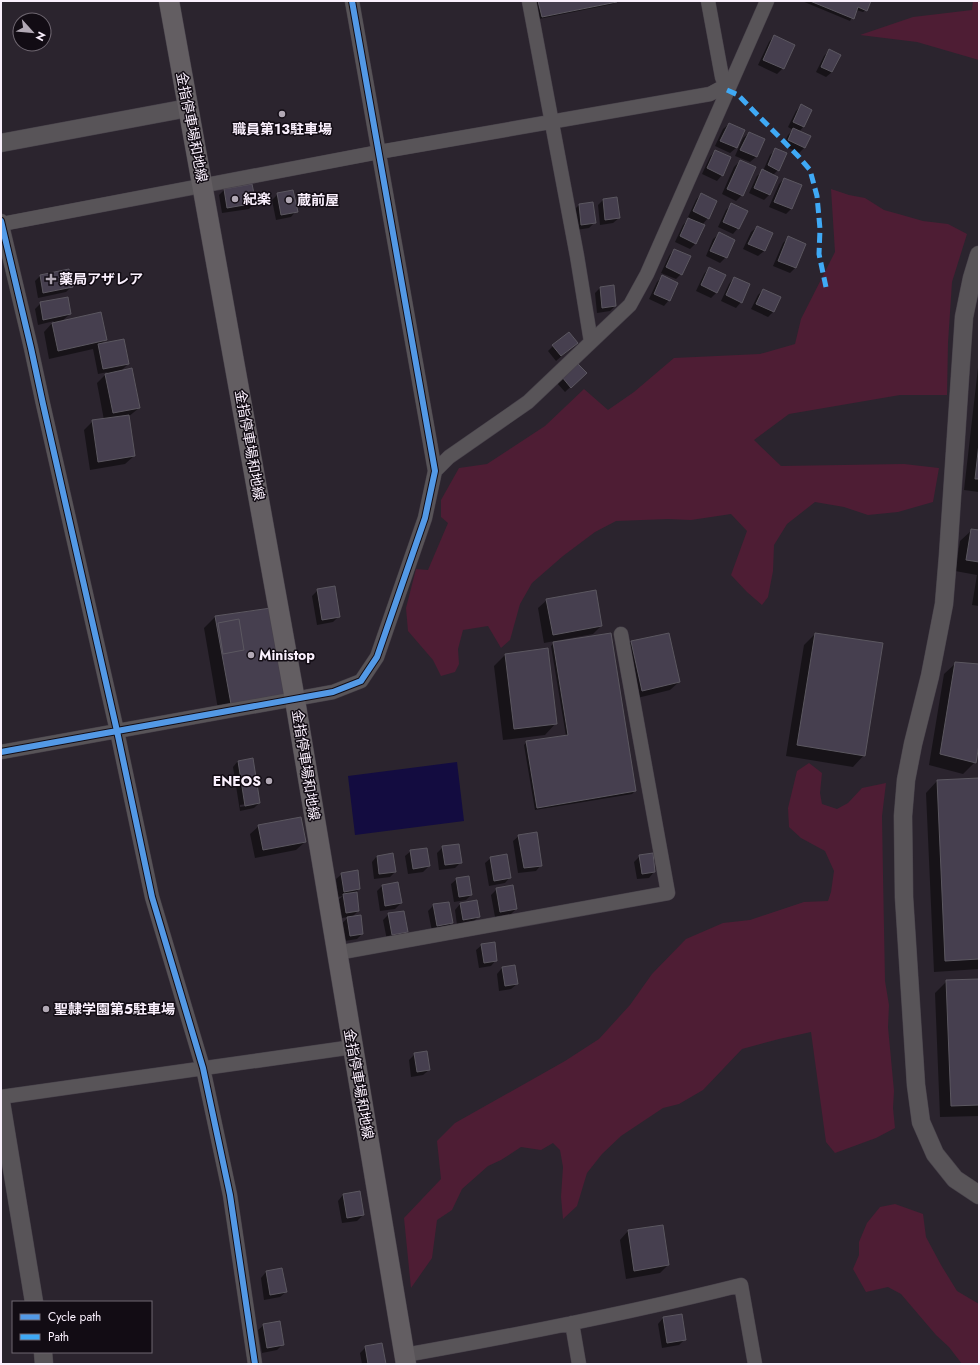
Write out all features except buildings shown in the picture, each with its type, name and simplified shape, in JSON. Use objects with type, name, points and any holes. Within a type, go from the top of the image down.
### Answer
[{"type":"main road","name":"金指停車場和地線","points":[[169,1],[295,700],[406,1360]]},
{"type":"street","points":[[1,752],[333,692],[361,682],[377,657],[425,518],[435,471],[352,1]]},
{"type":"street","points":[[529,1],[577,256],[591,342]]},
{"type":"street","points":[[708,1],[722,77],[727,90]]},
{"type":"street","points":[[435,471],[449,457],[528,402],[630,305],[650,266],[767,1]]},
{"type":"street","points":[[255,1364],[230,1196],[203,1068],[152,897],[117,732],[31,348],[1,223],[379,152],[710,94],[721,88],[727,90]]},
{"type":"street","points":[[1,144],[188,108]]},
{"type":"street","points":[[979,255],[972,278],[964,317],[944,604],[930,676],[912,744],[906,780],[903,816],[904,897],[916,1085],[921,1122],[935,1154],[955,1179],[979,1195]]},
{"type":"street","points":[[337,953],[668,893],[621,634]]},
{"type":"street","points":[[1,1097],[353,1047]]},
{"type":"street","points":[[1,1102],[34,1301]]},
{"type":"street","points":[[406,1360],[494,1339],[688,1299],[741,1285],[755,1364]]},
{"type":"street","points":[[572,1323],[579,1364]]},
{"type":"street","points":[[42,1353],[44,1364]]},
{"type":"shaded area","points":[[973,1],[979,1],[979,60],[917,42],[860,35],[913,17],[972,10]]},
{"type":"shaded area","points":[[831,189],[865,198],[884,210],[923,221],[948,224],[967,234],[952,282],[948,343],[947,395],[900,395],[789,414],[754,440],[781,466],[904,464],[939,468],[933,502],[898,512],[868,515],[844,507],[815,502],[787,524],[774,545],[773,571],[768,597],[762,605],[731,575],[747,531],[731,514],[691,520],[668,519],[616,521],[595,532],[563,556],[532,583],[520,604],[510,640],[501,648],[488,626],[463,630],[458,649],[459,664],[455,672],[441,676],[433,660],[408,631],[406,608],[416,569],[428,570],[448,523],[441,517],[441,500],[459,468],[487,464],[545,426],[584,389],[608,410],[634,392],[674,358],[760,354],[795,344],[801,319],[835,252]]},
{"type":"shaded area","points":[[457,762],[464,821],[355,835],[348,776]]},
{"type":"shaded area","points":[[809,763],[822,773],[820,793],[822,804],[837,809],[848,803],[862,788],[886,783],[882,816],[885,981],[889,1005],[888,1027],[894,1091],[893,1108],[895,1128],[876,1138],[835,1153],[826,1142],[811,1032],[742,1049],[703,1090],[679,1104],[663,1108],[621,1136],[602,1154],[587,1173],[577,1206],[563,1219],[561,1197],[563,1167],[560,1150],[553,1143],[541,1150],[521,1147],[501,1160],[488,1166],[462,1189],[452,1210],[437,1220],[432,1258],[411,1288],[404,1218],[441,1179],[437,1141],[455,1123],[565,1061],[599,1039],[630,1005],[652,974],[686,939],[723,923],[750,920],[804,902],[828,901],[834,871],[825,851],[801,838],[789,827],[788,808],[797,771]]},
{"type":"shaded area","points":[[895,1204],[923,1214],[926,1237],[957,1291],[979,1304],[979,1364],[962,1364],[949,1347],[936,1335],[901,1294],[888,1287],[866,1292],[853,1269],[859,1255],[859,1242],[867,1223],[880,1207]]},
{"type":"marked path","points":[[727,90],[738,95],[810,170],[817,196],[820,229],[819,254],[827,292]]},
{"type":"cycle path","points":[[1,752],[333,692],[361,681],[377,657],[425,518],[435,471],[352,1]]},
{"type":"cycle path","points":[[1,221],[117,731],[152,897],[203,1068],[230,1195],[255,1364]]},
{"type":"place","name":"職員第13駐車場","points":[[282,114]]},
{"type":"place","name":"紀楽","points":[[235,199]]},
{"type":"place","name":"蔵前屋","points":[[289,200]]},
{"type":"place","name":"薬局アザレア","points":[[51,279]]},
{"type":"place","name":"Ministop","points":[[251,655]]},
{"type":"place","name":"ENEOS","points":[[269,781]]},
{"type":"place","name":"聖隷学園第5駐車場","points":[[46,1009]]}]
